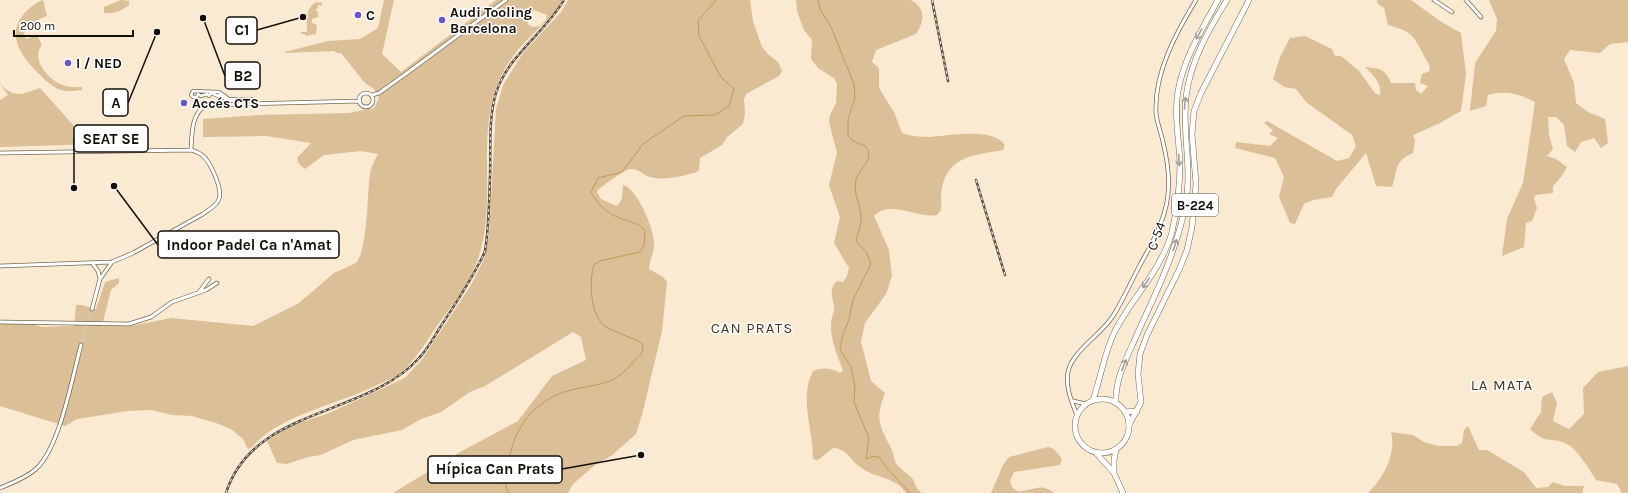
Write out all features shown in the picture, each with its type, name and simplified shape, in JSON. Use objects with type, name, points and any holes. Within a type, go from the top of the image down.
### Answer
[{"type":"main road","name":"C-54","points":[[1093,400],[1106,352],[1115,332],[1125,313],[1156,267],[1171,233],[1180,186],[1177,121],[1178,92],[1188,58],[1197,36],[1218,0]]},
{"type":"main road","name":"C-54","points":[[1116,402],[1118,383],[1124,363],[1167,266],[1181,225],[1188,176],[1185,133],[1186,95],[1200,49],[1227,0]]},
{"type":"main road","name":"B-224","points":[[1114,473],[1116,449],[1126,439],[1129,425],[1142,402],[1138,374],[1140,354],[1147,335],[1179,270],[1187,250],[1192,227],[1196,184],[1192,134],[1194,111],[1201,93],[1249,0]]},
{"type":"main road","points":[[1077,416],[1086,404],[1093,400],[1108,399],[1116,402],[1125,412],[1129,425]]},
{"type":"main road","points":[[1125,412],[1137,411]]},
{"type":"main road","name":"B-224","points":[[1077,416],[1075,431],[1078,439],[1082,445],[1096,453],[1114,473],[1122,493]]},
{"type":"main road","points":[[1096,453],[1110,452],[1116,449]]},
{"type":"street","points":[[360,101],[360,97],[363,93],[372,95],[379,93],[506,0]]},
{"type":"street","points":[[1077,416],[1068,387],[1068,370],[1075,357],[1112,317],[1154,238],[1164,215],[1170,178],[1156,114],[1157,92],[1165,61],[1183,21],[1196,0]]},
{"type":"street","points":[[1434,0],[1452,12]]},
{"type":"street","points":[[1466,0],[1481,17]]},
{"type":"street","points":[[193,91],[219,92],[229,99],[252,100],[228,101],[220,94],[218,96],[211,94],[209,96],[207,94],[201,96],[198,94],[196,96],[191,95],[193,91]]},
{"type":"street","points":[[360,101],[362,105],[368,106],[373,102],[372,95]]},
{"type":"street","points":[[191,150],[193,123],[198,112],[206,105],[360,101]]},
{"type":"street","points":[[0,153],[191,150],[205,157],[218,181],[219,199],[213,207],[202,214],[133,253],[112,262],[93,264],[0,266]]},
{"type":"street","points":[[92,309],[100,279],[112,262]]},
{"type":"street","points":[[93,264],[98,271],[100,279]]},
{"type":"street","points":[[199,292],[209,279]]},
{"type":"street","points":[[0,322],[129,324],[151,317],[172,302],[199,292],[217,282]]},
{"type":"street","points":[[0,488],[19,480],[36,469],[47,455],[62,416],[81,345]]},
{"type":"street","points":[[1073,401],[1086,404]]},
{"type":"shaded area","points":[[43,0],[47,16],[22,29],[26,39],[37,35],[42,45],[38,57],[40,63],[52,79],[68,87],[82,87],[82,90],[64,91],[52,85],[32,67],[18,46],[16,31],[18,23],[29,8]]},
{"type":"shaded area","points":[[121,0],[129,1],[129,5],[117,12],[104,13],[104,7]]},
{"type":"shaded area","points":[[384,0],[394,0],[382,54],[401,72],[496,0],[562,0],[552,15],[516,52],[504,70],[498,83],[488,125],[486,213],[484,235],[479,256],[472,274],[462,291],[406,368],[398,375],[387,381],[294,418],[278,426],[248,449],[243,439],[231,429],[192,416],[172,415],[151,410],[128,411],[77,419],[65,426],[0,406],[0,322],[17,320],[42,327],[74,326],[76,305],[96,309],[105,282],[119,278],[119,283],[111,290],[102,326],[131,326],[171,318],[253,326],[299,303],[334,273],[356,263],[360,256],[365,234],[371,171],[378,154],[361,151],[324,155],[305,169],[299,164],[297,158],[311,143],[266,136],[203,137],[203,119],[258,115],[349,113],[374,108],[379,98],[374,89],[364,82],[341,53],[334,51],[285,52],[328,41],[360,39],[378,28]],"holes":[[[534,10],[547,15],[546,20],[540,26],[532,27],[528,24],[527,18]]]},
{"type":"shaded area","points":[[568,0],[750,0],[753,21],[762,47],[778,62],[782,71],[779,76],[746,94],[744,99],[745,114],[743,124],[727,137],[722,145],[700,158],[699,170],[697,172],[667,178],[655,178],[630,169],[612,179],[602,186],[597,192],[601,199],[616,206],[622,198],[623,185],[634,193],[648,219],[653,236],[654,249],[649,269],[663,277],[667,282],[662,331],[636,434],[611,456],[595,465],[573,484],[568,493],[393,493],[462,451],[518,421],[552,376],[586,360],[581,337],[573,332],[485,386],[470,392],[441,412],[421,419],[402,430],[353,440],[321,455],[308,457],[287,464],[277,463],[267,441],[293,425],[329,413],[406,377],[423,358],[471,285],[484,259],[489,235],[496,109],[503,85],[523,53],[561,12]]},
{"type":"shaded area","points":[[796,0],[911,0],[916,3],[922,11],[922,19],[916,34],[876,50],[872,62],[879,68],[879,87],[894,112],[902,133],[912,136],[926,137],[958,134],[980,134],[999,139],[1005,145],[1003,150],[965,158],[950,169],[945,177],[941,194],[941,210],[937,215],[888,209],[881,211],[874,216],[889,250],[892,276],[886,294],[865,323],[861,342],[871,381],[885,393],[879,416],[881,427],[897,464],[912,478],[917,489],[923,493],[906,493],[897,484],[860,467],[842,450],[833,448],[818,460],[813,458],[807,403],[809,381],[813,371],[827,369],[840,373],[843,370],[832,337],[831,323],[834,309],[832,290],[837,281],[843,282],[847,276],[849,268],[834,243],[840,217],[829,185],[837,153],[829,122],[830,115],[836,103],[837,84],[834,78],[818,68],[811,59],[812,40],[804,30],[797,11]]},
{"type":"shaded area","points":[[1377,0],[1411,0],[1440,21],[1461,33],[1466,74],[1461,111],[1440,123],[1413,135],[1415,141],[1413,153],[1399,163],[1392,187],[1376,186],[1366,153],[1336,189],[1332,197],[1313,200],[1304,204],[1295,224],[1290,223],[1279,197],[1284,177],[1275,158],[1235,148],[1236,142],[1270,146],[1278,138],[1269,134],[1273,130],[1264,123],[1267,121],[1337,161],[1349,158],[1356,146],[1352,135],[1306,102],[1296,89],[1284,87],[1273,79],[1280,57],[1290,38],[1305,36],[1332,49],[1335,56],[1341,56],[1359,71],[1375,93],[1380,95],[1380,87],[1374,76],[1365,67],[1381,70],[1387,75],[1391,83],[1415,83],[1416,90],[1421,94],[1428,86],[1420,83],[1422,74],[1430,71],[1429,64],[1410,34],[1401,29],[1388,25],[1384,8],[1378,4]]},
{"type":"shaded area","points":[[1489,0],[1628,0],[1628,42],[1610,44],[1600,53],[1570,50],[1564,59],[1574,83],[1576,103],[1588,112],[1605,119],[1608,143],[1601,148],[1594,138],[1581,142],[1575,152],[1567,146],[1564,125],[1556,117],[1548,117],[1549,135],[1553,149],[1547,156],[1556,159],[1567,167],[1562,176],[1553,186],[1553,193],[1535,195],[1534,199],[1537,208],[1532,221],[1526,223],[1524,247],[1502,256],[1507,219],[1523,183],[1535,102],[1512,94],[1501,93],[1488,95],[1486,106],[1470,111],[1475,63],[1496,31],[1497,19]]},
{"type":"shaded area","points":[[316,2],[322,3],[322,6],[318,5],[316,11],[318,11],[318,17],[312,19],[312,23],[317,25],[316,34],[305,36],[305,34],[301,34],[301,32],[307,32],[308,11]]},
{"type":"shaded area","points":[[0,84],[10,92],[19,94],[40,88],[74,126],[98,125],[98,144],[0,147],[0,100],[8,95]]},
{"type":"shaded area","points":[[1628,366],[1628,493],[1622,493],[1617,484],[1596,480],[1575,450],[1567,444],[1545,439],[1530,429],[1541,412],[1542,397],[1552,392],[1557,403],[1553,421],[1569,429],[1584,414],[1583,388],[1598,372]]},
{"type":"shaded area","points":[[1468,426],[1479,450],[1487,450],[1524,472],[1536,488],[1548,487],[1553,482],[1565,486],[1584,486],[1582,493],[1368,493],[1379,481],[1387,465],[1392,448],[1391,432],[1413,435],[1424,442],[1439,446],[1457,446],[1462,443],[1464,430]]},
{"type":"shaded area","points":[[1048,447],[1054,450],[1062,459],[1060,465],[1014,472],[1010,481],[1012,487],[1017,491],[1044,488],[1054,493],[991,493],[1003,465],[1009,457]]},
{"type":"waterway","points":[[509,493],[505,482],[511,451],[517,433],[527,418],[541,405],[557,395],[608,382],[616,378],[622,374],[642,352],[642,343],[608,328],[600,321],[596,314],[591,288],[594,265],[600,261],[640,252],[644,245],[645,231],[643,228],[632,222],[619,218],[608,212],[598,203],[591,192],[598,178],[622,172],[643,144],[684,116],[715,115],[729,106],[734,89],[721,77],[699,36],[698,21],[716,0]]},
{"type":"waterway","points":[[818,0],[820,9],[831,27],[854,84],[855,98],[848,119],[848,135],[853,141],[865,146],[869,155],[866,164],[856,179],[855,190],[861,215],[856,241],[867,253],[871,264],[853,300],[840,349],[851,367],[855,387],[854,402],[869,438],[866,459],[874,456],[879,457],[885,466],[910,493]]},
{"type":"tunnel","points":[[81,345],[92,309]]},
{"type":"railway","points":[[226,493],[240,465],[260,444],[285,428],[371,392],[397,377],[419,358],[427,348],[467,284],[485,251],[489,214],[490,135],[493,103],[496,93],[509,67],[547,23],[564,0]]},
{"type":"railway","points":[[932,0],[948,81]]},
{"type":"railway","points":[[976,180],[1005,275]]},
{"type":"place","name":"C","points":[[358,15]]},
{"type":"place","name":"C1","points":[[303,17]]},
{"type":"place","name":"B2","points":[[203,18]]},
{"type":"place","name":"Audi Tooling Barcelona","points":[[442,20]]},
{"type":"place","name":"A","points":[[157,32]]},
{"type":"place","name":"I / NED","points":[[68,63]]},
{"type":"place","name":"Accés CTS","points":[[184,103]]},
{"type":"place","name":"Indoor Padel Ca n'Amat","points":[[114,186]]},
{"type":"place","name":"SEAT SE","points":[[74,188]]},
{"type":"place","name":"Hípica Can Prats","points":[[641,455]]},
{"type":"district","name":"CAN PRATS","points":[[752,328]]},
{"type":"district","name":"LA MATA","points":[[1502,385]]}]
